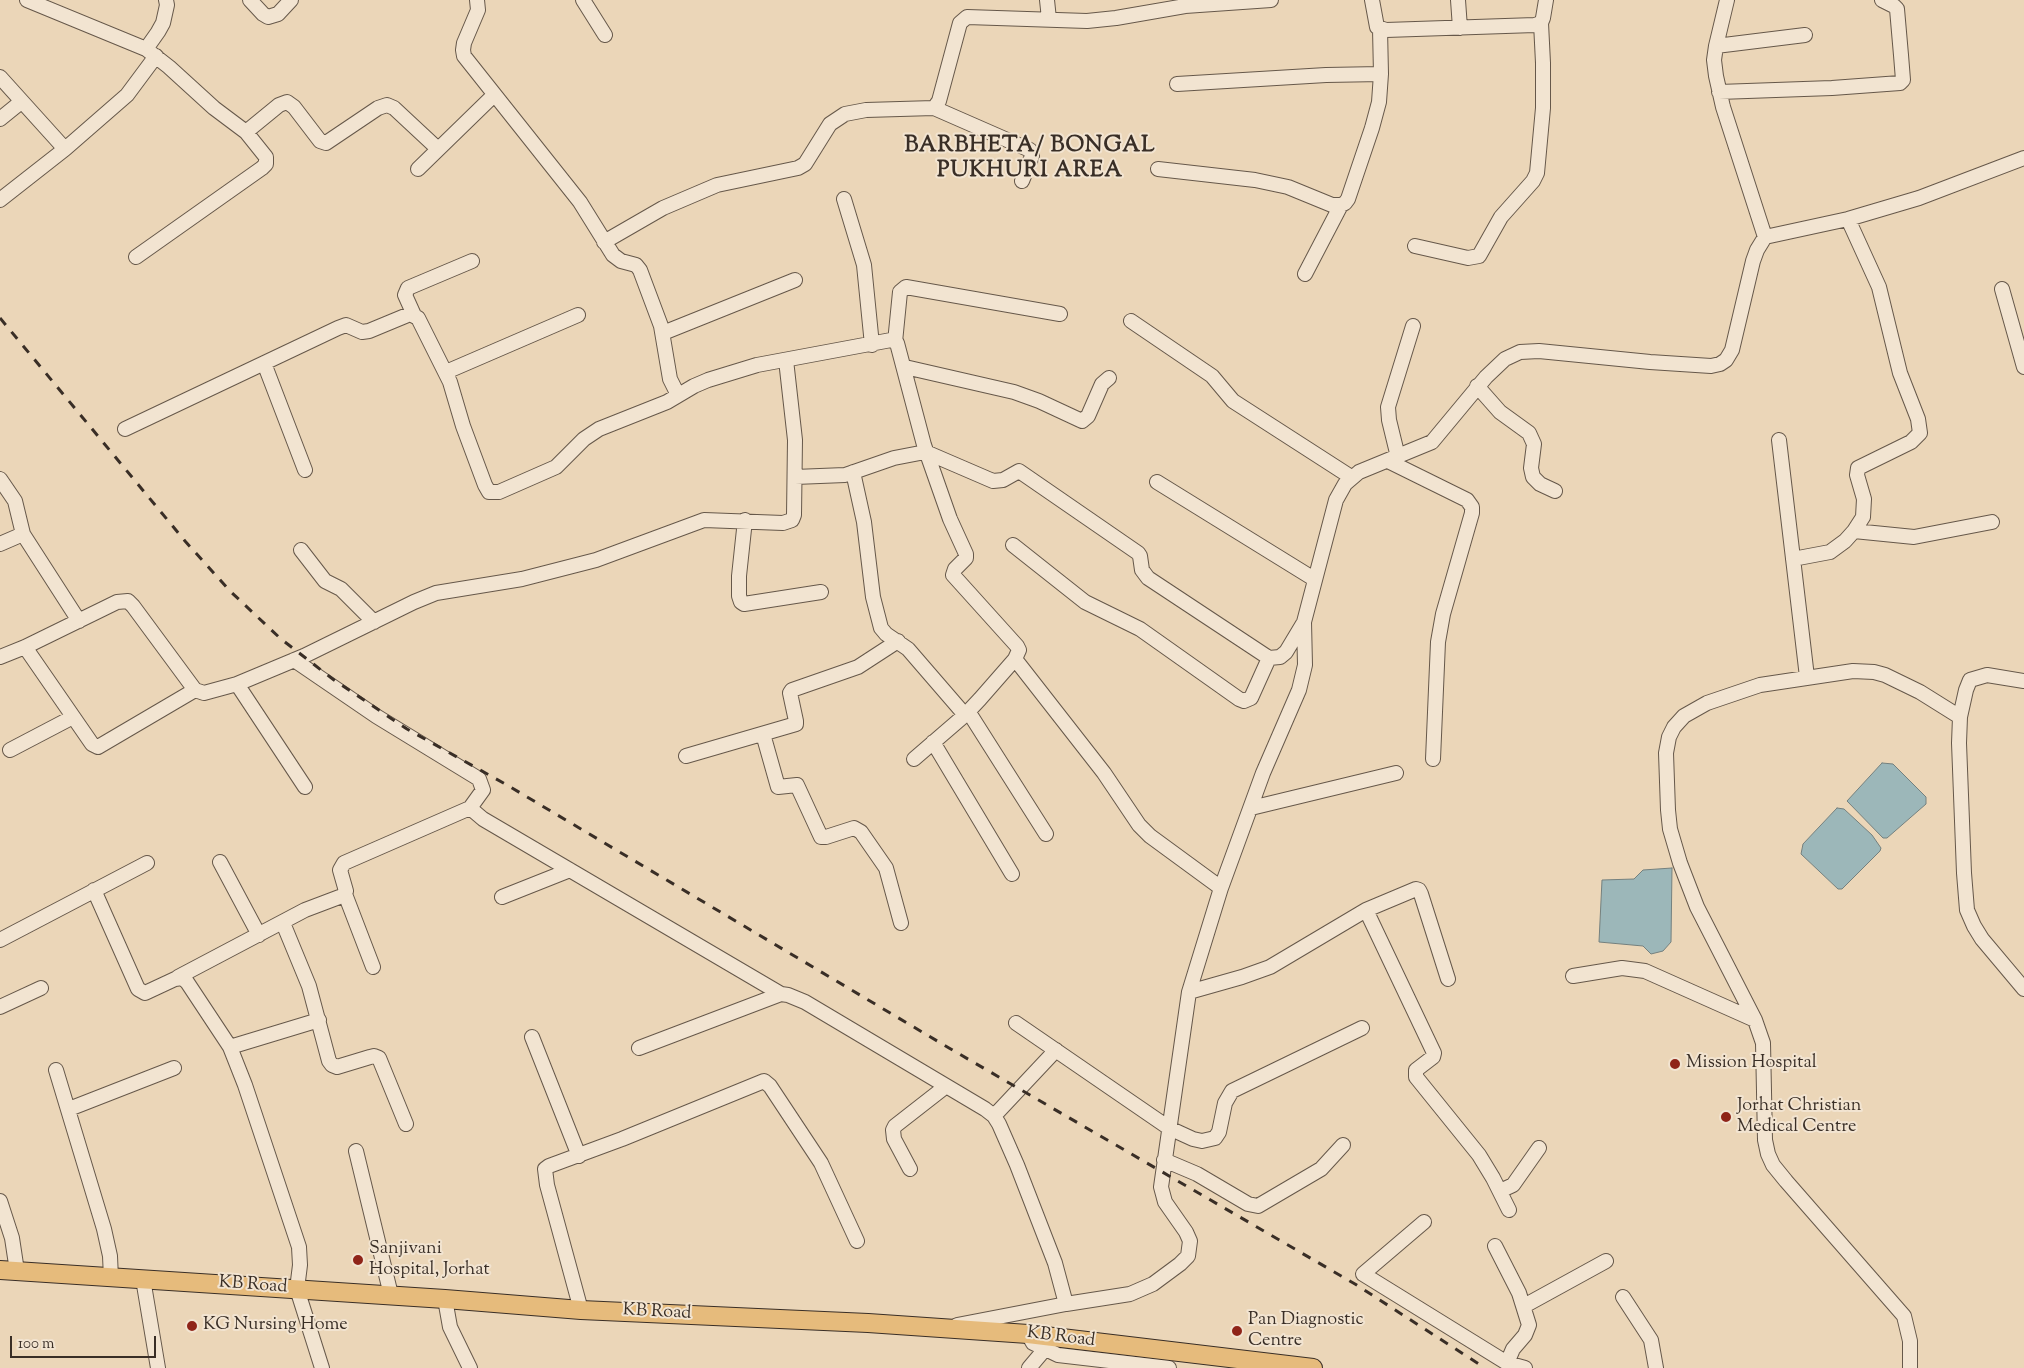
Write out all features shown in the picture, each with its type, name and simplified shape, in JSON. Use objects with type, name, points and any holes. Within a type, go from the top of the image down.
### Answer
[{"type":"main road","name":"KB Road","points":[[9,1270],[581,1310],[868,1323],[1028,1334],[1313,1368]]},
{"type":"street","points":[[27,0],[151,53],[214,108],[246,132],[266,157],[266,164],[136,257]]},
{"type":"street","points":[[0,200],[65,149],[127,95],[151,53],[163,23],[168,5],[166,0]]},
{"type":"street","points":[[252,3],[268,17],[278,14],[291,0]]},
{"type":"street","points":[[477,0],[478,10],[463,50],[464,56],[580,202],[616,259],[636,265],[640,270],[663,333],[670,379],[678,395]]},
{"type":"street","points":[[583,0],[605,35]]},
{"type":"street","points":[[1047,0],[1049,19]]},
{"type":"street","points":[[934,108],[939,101],[960,23],[964,19],[973,16],[1087,21],[1192,5],[1271,0]]},
{"type":"street","points":[[1305,274],[1342,205],[1348,199],[1372,128],[1381,90],[1381,74],[1380,29],[1375,20],[1372,0]]},
{"type":"street","points":[[1458,0],[1460,28]]},
{"type":"street","points":[[1415,246],[1468,258],[1479,256],[1501,216],[1533,181],[1537,173],[1543,108],[1541,23],[1546,0]]},
{"type":"street","points":[[1728,0],[1714,60],[1720,92],[1765,238]]},
{"type":"street","points":[[1720,92],[1832,88],[1900,83],[1903,80],[1902,55],[1896,9],[1882,0]]},
{"type":"street","points":[[1380,29],[1528,26],[1541,23]]},
{"type":"street","points":[[1716,46],[1805,35]]},
{"type":"street","points":[[1176,84],[1326,75],[1381,74]]},
{"type":"street","points":[[0,77],[65,149]]},
{"type":"street","points":[[418,169],[494,95]]},
{"type":"street","points":[[0,119],[21,102]]},
{"type":"street","points":[[246,132],[279,105],[287,102],[294,107],[320,141],[326,143],[378,108],[387,105],[394,108],[438,149]]},
{"type":"street","points":[[604,242],[658,210],[717,185],[798,168],[805,164],[830,124],[845,114],[866,110],[934,108],[1030,150],[1032,156],[1022,181]]},
{"type":"street","points":[[939,1328],[1066,1304],[1115,1298],[1137,1292],[1160,1279],[1188,1256],[1190,1241],[1186,1232],[1169,1210],[1161,1187],[1169,1128],[1178,1082],[1189,992],[1221,888],[1263,773],[1299,690],[1305,665],[1304,622],[1314,580],[1336,500],[1351,477],[1432,442],[1473,391],[1512,354],[1528,350],[1711,366],[1720,364],[1726,360],[1732,350],[1753,261],[1757,250],[1765,238],[1848,219],[1919,198],[2024,158]]},
{"type":"street","points":[[1158,169],[1255,180],[1288,187],[1332,205],[1342,205]]},
{"type":"street","points":[[844,200],[864,265],[872,344]]},
{"type":"street","points":[[1793,560],[1830,552],[1838,548],[1854,531],[1863,517],[1864,509],[1857,474],[1858,468],[1911,442],[1920,432],[1920,426],[1900,373],[1879,287],[1848,219]]},
{"type":"street","points":[[472,261],[408,288],[405,295],[446,372],[463,426],[485,485],[489,492],[494,493],[556,467],[591,434],[667,402],[694,386],[732,372],[786,360],[891,340],[895,342],[900,348],[928,454],[950,519],[966,554],[966,558],[954,569],[953,574],[1017,646],[1019,654],[967,713],[914,759]]},
{"type":"street","points":[[663,333],[795,280]]},
{"type":"street","points":[[895,342],[900,292],[906,287],[1060,314]]},
{"type":"street","points":[[2002,290],[2024,367]]},
{"type":"street","points":[[125,429],[342,326],[351,326],[366,332],[406,314],[414,315]]},
{"type":"street","points":[[446,372],[578,315]]},
{"type":"street","points":[[1131,321],[1212,376],[1234,401],[1351,477]]},
{"type":"street","points":[[1393,459],[1388,407],[1413,326]]},
{"type":"street","points":[[0,657],[25,647],[117,602],[128,601],[195,690],[204,693],[237,684],[294,660],[436,593],[522,578],[596,560],[704,520],[745,520],[783,523],[792,520],[794,515],[795,477],[794,431],[786,360]]},
{"type":"street","points":[[264,363],[305,470]]},
{"type":"street","points":[[905,367],[1014,392],[1039,401],[1082,421],[1088,416],[1102,384],[1109,378]]},
{"type":"street","points":[[1473,391],[1529,433],[1534,444],[1531,468],[1533,477],[1540,484],[1555,491]]},
{"type":"street","points":[[1779,440],[1808,677]]},
{"type":"street","points":[[795,477],[845,475],[894,458],[920,453],[928,454],[994,481],[1003,480],[1019,471],[1026,474],[1138,553],[1142,570],[1148,578],[1269,658],[1280,657],[1286,652],[1304,622]]},
{"type":"street","points":[[1393,459],[1466,500],[1472,508],[1443,614],[1438,642],[1433,759]]},
{"type":"street","points":[[853,472],[864,522],[873,597],[878,621],[886,634],[908,648],[967,713],[1046,834]]},
{"type":"street","points":[[0,479],[15,501],[23,534],[79,621]]},
{"type":"street","points":[[1158,482],[1314,580]]},
{"type":"street","points":[[745,520],[738,596],[741,602],[744,604],[821,592]]},
{"type":"street","points":[[1854,531],[1914,537],[1992,522]]},
{"type":"street","points":[[0,544],[23,534]]},
{"type":"street","points":[[1013,545],[1092,607],[1121,618],[1140,629],[1239,699],[1244,701],[1252,698],[1269,658]]},
{"type":"street","points":[[301,550],[325,581],[341,589],[374,622]]},
{"type":"street","points":[[686,756],[796,724],[790,693],[795,688],[858,667],[898,641]]},
{"type":"street","points":[[25,647],[92,744],[98,747],[195,690]]},
{"type":"street","points":[[1015,659],[1108,780],[1139,825],[1150,836],[1221,888]]},
{"type":"street","points":[[294,660],[376,716],[479,779],[483,790],[470,808],[344,863],[340,870],[345,894],[374,966]]},
{"type":"street","points":[[1910,1368],[1910,1340],[1904,1316],[1786,1181],[1773,1165],[1768,1154],[1765,1140],[1763,1043],[1755,1020],[1697,907],[1680,863],[1670,829],[1666,754],[1669,737],[1674,727],[1684,716],[1707,703],[1760,685],[1853,671],[1874,672],[1920,692],[1960,718]]},
{"type":"street","points":[[2024,681],[1987,676],[1970,680],[1960,718],[1964,873],[1967,910],[1982,939],[2024,989]]},
{"type":"street","points":[[237,684],[305,787]]},
{"type":"street","points":[[10,750],[74,717]]},
{"type":"street","points":[[763,734],[778,787],[797,785],[821,836],[826,837],[854,828],[861,832],[886,868],[901,923]]},
{"type":"street","points":[[933,742],[1012,874]]},
{"type":"street","points":[[1251,808],[1396,773]]},
{"type":"street","points":[[470,808],[484,819],[570,870],[781,994],[795,997],[805,1002],[994,1116],[1005,1136],[1043,1231],[1066,1304]]},
{"type":"street","points":[[220,862],[259,935]]},
{"type":"street","points":[[0,940],[147,864]]},
{"type":"street","points":[[502,897],[570,870]]},
{"type":"street","points":[[1189,992],[1242,977],[1270,966],[1366,910],[1412,889],[1419,890],[1448,979]]},
{"type":"street","points":[[94,890],[138,989],[142,992],[150,992],[305,910],[345,894]]},
{"type":"street","points":[[1366,910],[1434,1053],[1433,1057],[1416,1070],[1416,1077],[1479,1154],[1508,1210]]},
{"type":"street","points":[[283,923],[303,970],[329,1061],[336,1067],[374,1056],[379,1058],[406,1124]]},
{"type":"street","points":[[1573,976],[1622,968],[1645,971],[1755,1020]]},
{"type":"street","points":[[178,978],[187,982],[230,1047],[245,1085],[299,1246],[298,1290],[322,1368]]},
{"type":"street","points":[[0,1007],[41,988]]},
{"type":"street","points":[[639,1048],[781,994]]},
{"type":"street","points":[[230,1047],[318,1020]]},
{"type":"street","points":[[1016,1023],[1169,1128],[1193,1140],[1202,1141],[1215,1138],[1219,1132],[1224,1103],[1232,1091],[1362,1028]]},
{"type":"street","points":[[532,1037],[579,1156]]},
{"type":"street","points":[[994,1116],[1056,1050]]},
{"type":"street","points":[[69,1109],[174,1068]]},
{"type":"street","points":[[56,1070],[104,1229],[110,1256],[111,1278]]},
{"type":"street","points":[[581,1310],[544,1176],[545,1170],[549,1166],[579,1156],[764,1081],[770,1086],[821,1164],[858,1241]]},
{"type":"street","points":[[910,1169],[894,1140],[893,1130],[895,1126],[945,1086]]},
{"type":"street","points":[[1164,1160],[1197,1174],[1248,1204],[1258,1206],[1321,1169],[1343,1145]]},
{"type":"street","points":[[1500,1192],[1513,1185],[1539,1148]]},
{"type":"street","points":[[356,1151],[391,1296]]},
{"type":"street","points":[[0,1201],[12,1238],[9,1270]]},
{"type":"street","points":[[1424,1222],[1363,1274],[1507,1363],[1524,1368]]},
{"type":"street","points":[[1495,1246],[1509,1271],[1524,1306],[1529,1325],[1528,1330],[1513,1349],[1507,1363]]},
{"type":"street","points":[[1524,1306],[1606,1261]]},
{"type":"street","points":[[143,1279],[158,1368]]},
{"type":"street","points":[[1623,1297],[1651,1340],[1656,1368]]},
{"type":"street","points":[[445,1299],[450,1327],[470,1368]]},
{"type":"street","points":[[1028,1334],[1033,1344],[1058,1355],[1169,1368]]},
{"type":"street","points":[[1029,1368],[1045,1349]]},
{"type":"water","points":[[1882,763],[1893,764],[1926,797],[1926,804],[1887,838],[1883,838],[1847,801]]},
{"type":"water","points":[[1837,808],[1844,809],[1872,835],[1881,848],[1842,889],[1838,889],[1801,854],[1803,844]]},
{"type":"water","points":[[1672,868],[1671,942],[1663,951],[1651,954],[1643,946],[1599,942],[1602,880],[1634,879],[1643,870]]},
{"type":"railway","points":[[0,318],[185,541],[230,591],[281,639],[334,680],[407,729],[507,785],[949,1048],[1355,1284],[1485,1368]]},
{"type":"place","name":"Mission Hospital","points":[[1675,1064]]},
{"type":"place","name":"Jorhat Christian Medical Centre","points":[[1726,1117]]},
{"type":"place","name":"Sanjivani Hospital, Jorhat","points":[[358,1260]]},
{"type":"place","name":"KG Nursing Home","points":[[192,1326]]},
{"type":"place","name":"Pan Diagnostic Centre","points":[[1237,1331]]},
{"type":"district","name":"BARBHETA/ BONGAL PUKHURI AREA","points":[[1030,160]]}]
